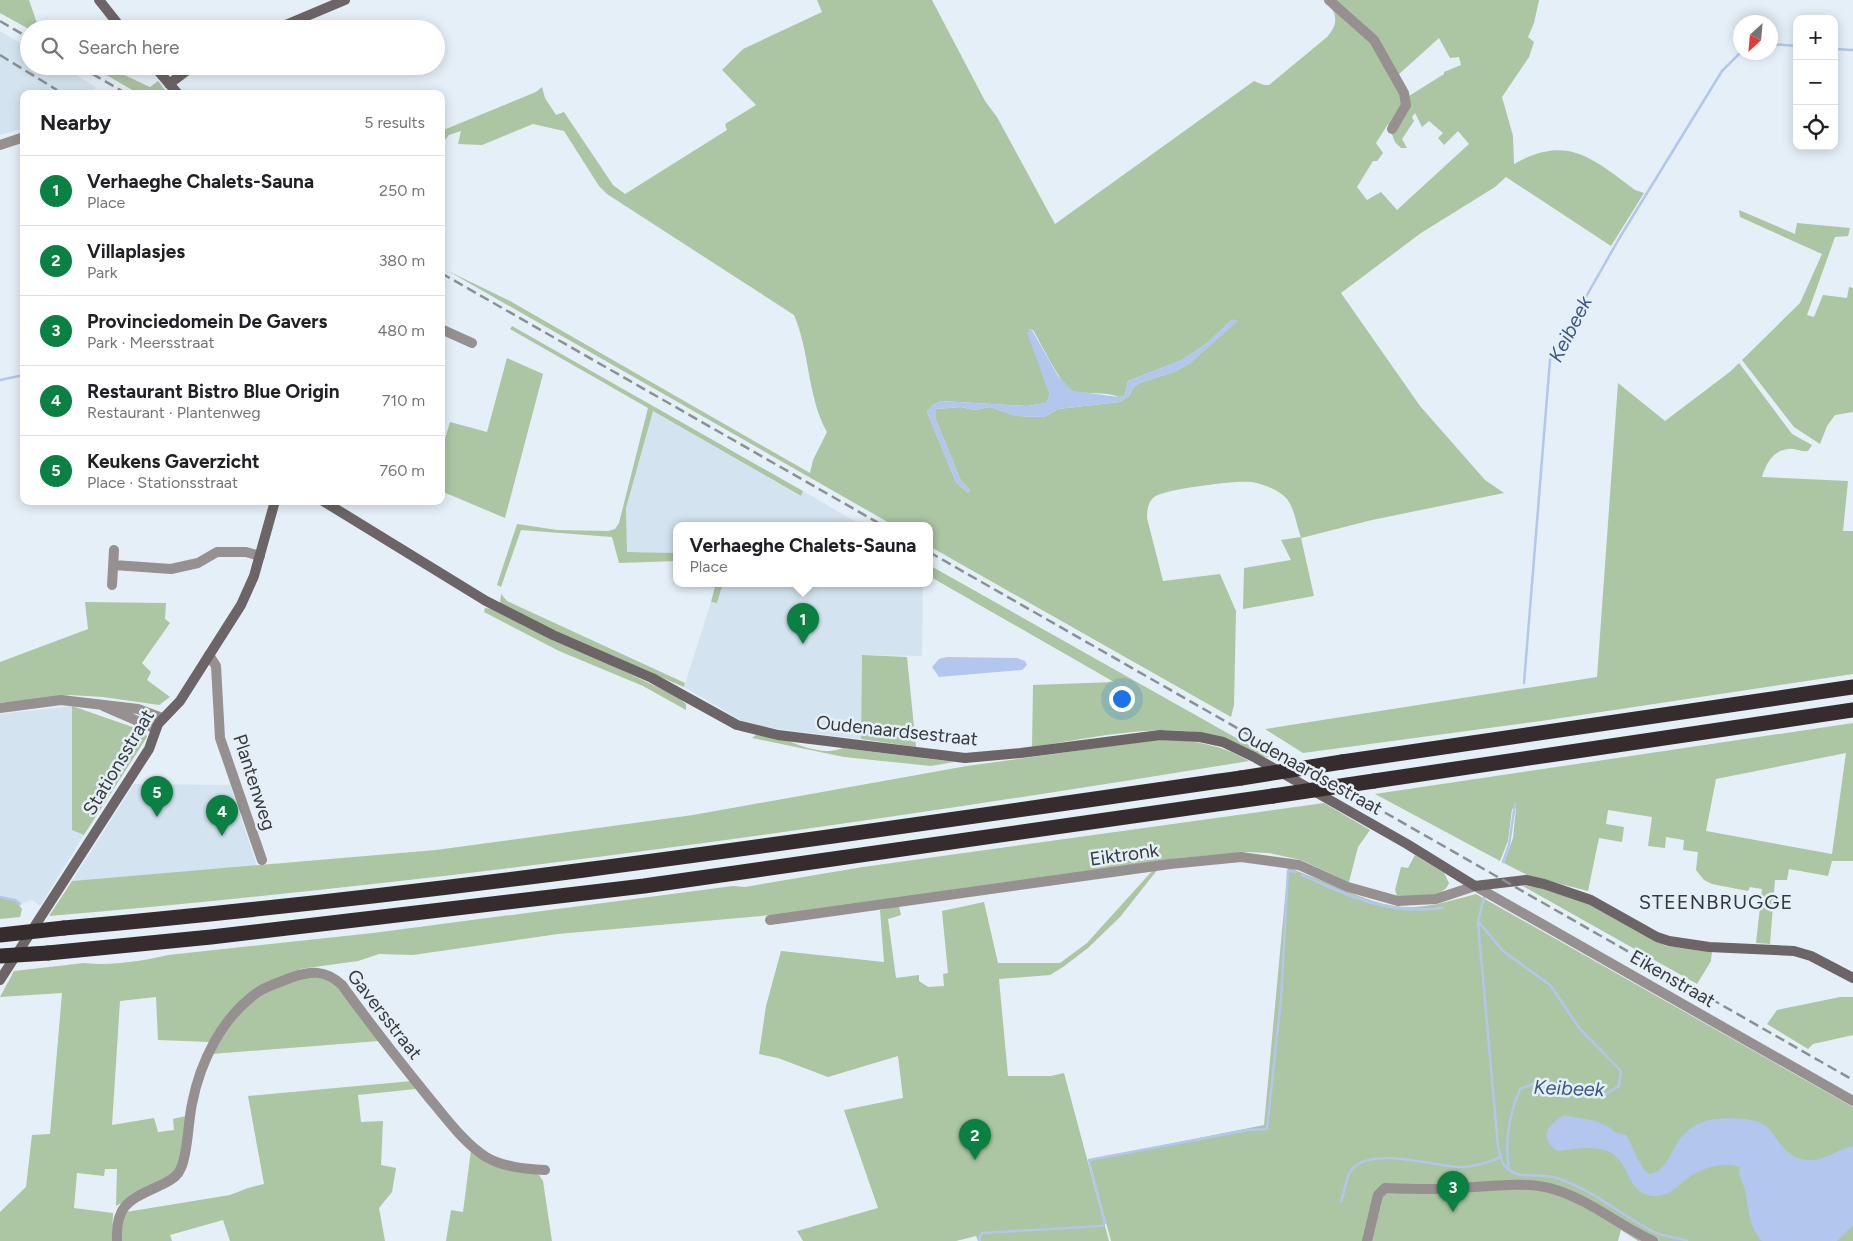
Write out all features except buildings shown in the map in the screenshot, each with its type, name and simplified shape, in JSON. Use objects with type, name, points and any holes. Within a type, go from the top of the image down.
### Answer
[{"type":"highway","points":[[0,935],[207,916],[643,864],[1853,687]]},
{"type":"highway","points":[[0,956],[211,937],[644,886],[1273,796],[1853,710]]},
{"type":"street","points":[[99,0],[115,20]]},
{"type":"street","points":[[297,20],[345,0]]},
{"type":"street","points":[[1329,0],[1374,40],[1404,93],[1406,105],[1392,129]]},
{"type":"street","points":[[162,75],[174,90]]},
{"type":"street","points":[[169,84],[181,75]]},
{"type":"street","points":[[0,144],[20,138]]},
{"type":"street","points":[[445,331],[472,343]]},
{"type":"street","name":"Stationsstraat","points":[[0,980],[149,749],[162,718],[180,700],[241,605],[254,576],[274,505]]},
{"type":"street","name":"Oudenaardsestraat","points":[[330,505],[486,601],[553,635],[652,678],[737,725],[778,735],[965,758],[1021,753],[1160,735],[1179,734],[1223,742],[1262,761],[1407,844],[1475,886]]},
{"type":"street","points":[[112,585],[114,550]]},
{"type":"street","points":[[114,565],[171,569],[198,563],[217,552],[246,552],[260,556]]},
{"type":"street","name":"Plantenweg","points":[[209,655],[216,666],[220,738],[262,860]]},
{"type":"street","points":[[0,708],[61,700],[138,709],[162,718]]},
{"type":"street","points":[[102,706],[156,729]]},
{"type":"street","name":"Eiktronk","points":[[770,920],[1189,862],[1241,857],[1299,865],[1348,887],[1398,901],[1436,899],[1475,886]]},
{"type":"street","points":[[1475,886],[1526,880],[1555,886],[1591,900],[1657,937],[1669,941],[1709,947],[1794,951],[1811,956],[1853,978]]},
{"type":"street","name":"Eikenstraat","points":[[1475,886],[1853,1101]]},
{"type":"street","name":"Gaversstraat","points":[[117,1241],[116,1224],[123,1208],[132,1200],[174,1178],[182,1168],[192,1103],[200,1073],[219,1035],[245,1004],[259,992],[306,972],[320,972],[333,976],[342,984],[400,1063],[450,1124],[473,1147],[486,1157],[502,1164],[545,1170]]},
{"type":"street","points":[[1367,1241],[1378,1195],[1385,1188],[1435,1190],[1532,1186],[1555,1190],[1584,1202],[1634,1233],[1653,1241]]},
{"type":"shaded area","points":[[0,31],[20,43],[20,75],[76,75],[96,87],[94,90],[20,90],[20,129],[0,135]]},
{"type":"shaded area","points":[[653,411],[800,496],[803,491],[856,522],[673,522],[673,553],[627,552],[626,508]]},
{"type":"shaded area","points":[[722,587],[923,587],[922,656],[862,655],[861,739],[762,727],[744,722],[684,687],[711,602],[717,603]]},
{"type":"shaded area","points":[[72,706],[72,830],[84,835],[40,906],[32,900],[20,904],[15,900],[0,897],[0,714]]},
{"type":"shaded area","points":[[134,784],[230,785],[257,866],[72,881]]},
{"type":"green space","points":[[0,0],[29,0],[36,20],[20,20],[20,24],[0,13]]},
{"type":"green space","points":[[817,0],[932,0],[985,101],[997,117],[1055,224],[1254,81],[1269,85],[1327,37],[1334,27],[1335,18],[1332,9],[1324,0],[1335,5],[1345,13],[1364,32],[1393,76],[1401,94],[1408,102],[1409,96],[1444,74],[1444,72],[1461,65],[1459,57],[1450,58],[1439,38],[1398,75],[1365,27],[1335,0],[1539,0],[1534,23],[1528,37],[1534,42],[1529,57],[1502,97],[1513,136],[1514,164],[1533,155],[1549,151],[1564,151],[1578,154],[1605,168],[1635,190],[1644,193],[1611,246],[1506,177],[1495,187],[1421,233],[1341,293],[1420,406],[1485,480],[1504,493],[1372,520],[1301,538],[1314,596],[1243,609],[1244,568],[1291,560],[1281,540],[1301,537],[1293,511],[1286,498],[1279,492],[1266,486],[1244,482],[1186,488],[1161,494],[1150,501],[1147,518],[1163,581],[1220,574],[1236,611],[1234,705],[1231,717],[933,548],[933,522],[888,522],[448,271],[510,301],[810,473],[813,460],[827,432],[816,404],[803,344],[794,315],[607,194],[599,186],[564,131],[533,124],[482,145],[458,144],[461,131],[449,135],[445,140],[445,129],[536,92],[542,87],[545,98],[556,115],[564,112],[613,185],[625,194],[727,130],[725,124],[756,105],[722,70],[743,49],[822,12]],"holes":[[[1415,113],[1422,127],[1429,121],[1443,133],[1438,138],[1444,145],[1458,131],[1469,144],[1397,210],[1381,192],[1367,200],[1357,187],[1373,161],[1377,161],[1383,153],[1376,143],[1388,124],[1395,142],[1401,148],[1407,148],[1402,139],[1414,121],[1412,117]],[[1232,320],[1237,321],[1190,363],[1174,372],[1139,383],[1133,388],[1129,396],[1120,402],[1058,409],[1044,417],[1017,416],[990,407],[974,410],[961,407],[936,409],[936,420],[961,481],[970,490],[968,493],[956,482],[927,412],[933,405],[941,401],[1027,406],[1046,403],[1050,395],[1028,333],[1030,329],[1033,330],[1057,373],[1068,388],[1078,392],[1108,394],[1119,397],[1125,395],[1128,381],[1182,360],[1206,344]]]},
{"type":"green space","points":[[106,75],[124,75],[150,87],[158,81],[165,90],[132,90]]},
{"type":"green space","points":[[1739,210],[1795,234],[1797,223],[1850,228],[1848,236],[1835,237],[1807,315],[1814,317],[1823,295],[1847,298],[1849,287],[1853,288],[1853,412],[1835,415],[1827,426],[1820,444],[1794,427],[1742,360],[1800,303],[1822,254],[1740,217]]},
{"type":"green space","points":[[512,326],[803,491],[801,496],[653,411],[626,508],[627,552],[673,553],[673,561],[619,563],[612,537],[521,530],[501,587],[497,585],[517,524],[557,530],[608,531],[615,529],[619,523],[648,408],[510,329]]},
{"type":"green space","points":[[507,358],[543,374],[505,518],[445,493],[445,439],[450,422],[487,432]]},
{"type":"green space","points":[[1739,363],[1792,434],[1812,445],[1808,451],[1791,449],[1778,452],[1770,459],[1762,477],[1848,481],[1843,531],[1853,531],[1853,674],[1541,721],[1303,753],[1265,729],[1597,677],[1618,383],[1665,421]]},
{"type":"green space","points":[[933,567],[1270,757],[1257,755],[1223,739],[1184,731],[1166,730],[1128,732],[1032,747],[1033,685],[1114,682],[933,578]]},
{"type":"green space","points":[[715,587],[722,587],[717,603],[711,602]]},
{"type":"green space","points":[[501,594],[507,601],[685,683],[684,687],[553,631],[500,604]]},
{"type":"green space","points":[[85,602],[166,603],[165,619],[170,623],[142,663],[151,672],[147,680],[170,697],[159,705],[103,697],[70,695],[0,703],[0,662],[88,629]]},
{"type":"green space","points":[[485,608],[494,609],[678,697],[686,704],[686,710],[643,686],[559,651],[484,612]]},
{"type":"green space","points":[[862,655],[907,657],[916,747],[861,739]]},
{"type":"green space","points":[[72,706],[144,731],[147,737],[84,835],[72,830]]},
{"type":"green space","points":[[1853,723],[1853,861],[1832,861],[1828,876],[1789,869],[1787,880],[1775,880],[1770,944],[1756,943],[1762,889],[1750,887],[1748,891],[1712,884],[1704,880],[1696,870],[1698,852],[1683,850],[1684,840],[1666,837],[1665,848],[1648,846],[1652,817],[1608,810],[1606,824],[1624,827],[1622,842],[1599,838],[1588,891],[1529,876],[1504,863],[1513,838],[1516,808],[1512,809],[1508,841],[1500,861],[1375,794]],"holes":[[[1846,753],[1832,854],[1706,831],[1716,779]]]},
{"type":"green space","points":[[756,735],[783,739],[820,751],[843,748],[954,762],[931,766],[844,757],[752,738]]},
{"type":"green space","points":[[1162,739],[1207,744],[1249,761],[950,808],[650,850],[350,887],[49,916],[72,881],[436,850],[693,815],[967,766]]},
{"type":"green space","points":[[1324,803],[1370,830],[1358,847],[1349,882],[1301,860],[1269,853],[1247,852],[1180,858],[783,914],[558,934],[413,955],[379,954],[358,961],[300,969],[299,973],[265,986],[210,1042],[158,1040],[156,997],[120,1001],[112,1125],[154,1118],[158,1132],[174,1130],[173,1119],[186,1116],[180,1163],[176,1170],[162,1182],[116,1206],[117,1169],[105,1169],[104,1176],[77,1173],[74,1208],[113,1213],[112,1241],[0,1241],[0,1212],[26,1187],[32,1135],[50,1134],[62,993],[0,997],[14,971],[84,963],[126,962],[168,955],[373,933],[733,886],[745,887],[863,867]]},
{"type":"green space","points":[[1415,855],[1444,873],[1449,883],[1440,893],[1418,897],[1397,896],[1395,890],[1401,867],[1408,868]]},
{"type":"green space","points":[[1288,866],[1359,896],[1392,906],[1423,906],[1476,894],[1853,1107],[1853,1241],[1638,1241],[1621,1230],[1618,1241],[1111,1241],[1089,1160],[1264,1125]]},
{"type":"green space","points":[[1158,869],[1120,917],[1088,948],[1063,967],[1050,975],[999,979],[1008,1076],[1051,1076],[1064,1073],[1109,1241],[978,1241],[976,1236],[956,1241],[803,1241],[797,1231],[878,1208],[844,1110],[903,1098],[898,1056],[828,1077],[778,1058],[759,1054],[766,1006],[781,951],[884,962],[880,910],[899,906],[901,915],[888,919],[896,978],[919,975],[919,981],[928,987],[944,986],[943,974],[948,973],[942,911],[984,902],[998,963],[1060,963],[1087,943],[1153,870]]},
{"type":"green space","points":[[1521,885],[1549,889],[1592,905],[1666,946],[1712,951],[1711,961],[1697,984]]},
{"type":"green space","points":[[0,897],[15,900],[22,909],[20,917],[0,919]]},
{"type":"green space","points":[[317,975],[334,982],[379,1041],[211,1054],[236,1017],[261,994],[284,984]]},
{"type":"green space","points":[[1840,997],[1853,997],[1853,1035],[1813,1044],[1808,1049],[1767,1024],[1777,1010]]},
{"type":"green space","points":[[412,1081],[416,1089],[358,1095],[361,1122],[383,1121],[381,1165],[396,1168],[392,1192],[379,1208],[385,1241],[230,1241],[223,1220],[170,1235],[172,1241],[120,1241],[122,1215],[126,1212],[230,1195],[264,1184],[248,1096]]},
{"type":"green space","points":[[471,1150],[539,1175],[543,1181],[552,1241],[446,1241],[451,1210],[463,1212]]},
{"type":"water","points":[[1232,319],[1238,321],[1190,363],[1174,372],[1139,383],[1133,388],[1129,396],[1120,402],[1058,409],[1044,417],[1017,416],[990,407],[974,410],[961,407],[936,409],[936,420],[961,481],[970,490],[968,493],[956,482],[927,412],[933,405],[941,401],[1027,406],[1046,403],[1050,395],[1027,333],[1030,329],[1058,376],[1073,391],[1119,397],[1125,395],[1128,381],[1182,360],[1206,344]]},
{"type":"water","points":[[947,657],[1017,658],[1025,661],[1027,665],[1022,670],[939,677],[932,667],[939,659]]},
{"type":"water","points":[[1563,1115],[1596,1121],[1611,1128],[1614,1132],[1626,1135],[1644,1169],[1651,1174],[1665,1164],[1685,1133],[1694,1126],[1711,1120],[1735,1118],[1763,1124],[1787,1151],[1800,1159],[1816,1160],[1853,1146],[1853,1225],[1837,1241],[1762,1241],[1754,1229],[1748,1211],[1745,1190],[1740,1176],[1740,1167],[1734,1165],[1714,1166],[1694,1174],[1664,1195],[1653,1196],[1644,1194],[1632,1183],[1615,1155],[1601,1149],[1588,1148],[1557,1151],[1551,1146],[1546,1137],[1547,1132]]},
{"type":"waterway","name":"Keibeek","points":[[1778,45],[1793,46]]},
{"type":"waterway","name":"Keibeek","points":[[1838,49],[1853,50]]},
{"type":"waterway","name":"Keibeek","points":[[1524,683],[1550,360],[1620,237],[1722,71],[1733,60]]},
{"type":"waterway","points":[[0,380],[20,376]]},
{"type":"waterway","name":"Keibeek","points":[[1503,862],[1509,845],[1515,804]]},
{"type":"waterway","points":[[980,1241],[979,1238],[982,1233],[1102,1226],[1105,1223],[1089,1160],[1248,1130],[1267,1129],[1281,998],[1288,871],[1296,872]]},
{"type":"waterway","points":[[1302,875],[1353,897],[1387,906],[1405,909],[1443,908]]},
{"type":"waterway","points":[[0,897],[15,900],[20,904]]},
{"type":"waterway","name":"Keibeek","points":[[1484,898],[1478,921],[1503,951],[1550,985],[1580,1029],[1621,1071],[1619,1086],[1606,1094],[1536,1083],[1520,1089],[1513,1108],[1509,1129],[1507,1149],[1509,1170],[1524,1175],[1553,1177],[1567,1182],[1592,1194],[1654,1232],[1687,1241]]},
{"type":"waterway","points":[[1478,922],[1498,1147],[1503,1164],[1509,1170]]},
{"type":"waterway","points":[[1341,1202],[1350,1172],[1359,1164],[1371,1159],[1402,1159],[1466,1167],[1501,1157]]},
{"type":"railway","points":[[0,21],[20,33]]},
{"type":"railway","points":[[0,55],[20,67]]},
{"type":"railway","points":[[33,75],[57,90]]},
{"type":"railway","points":[[94,75],[120,90]]},
{"type":"railway","points":[[445,275],[877,522]]},
{"type":"railway","points":[[933,554],[1853,1080]]},
{"type":"place","name":"Verhaeghe Chalets-Sauna","points":[[803,644]]},
{"type":"place","name":"Keukens Gaverzicht","points":[[157,817]]},
{"type":"place","name":"Restaurant Bistro Blue Origin","points":[[222,836]]},
{"type":"place","name":"Villaplasjes","points":[[975,1160]]},
{"type":"place","name":"Provinciedomein De Gavers","points":[[1453,1212]]},
{"type":"district","name":"STEENBRUGGE","points":[[1716,902]]}]
